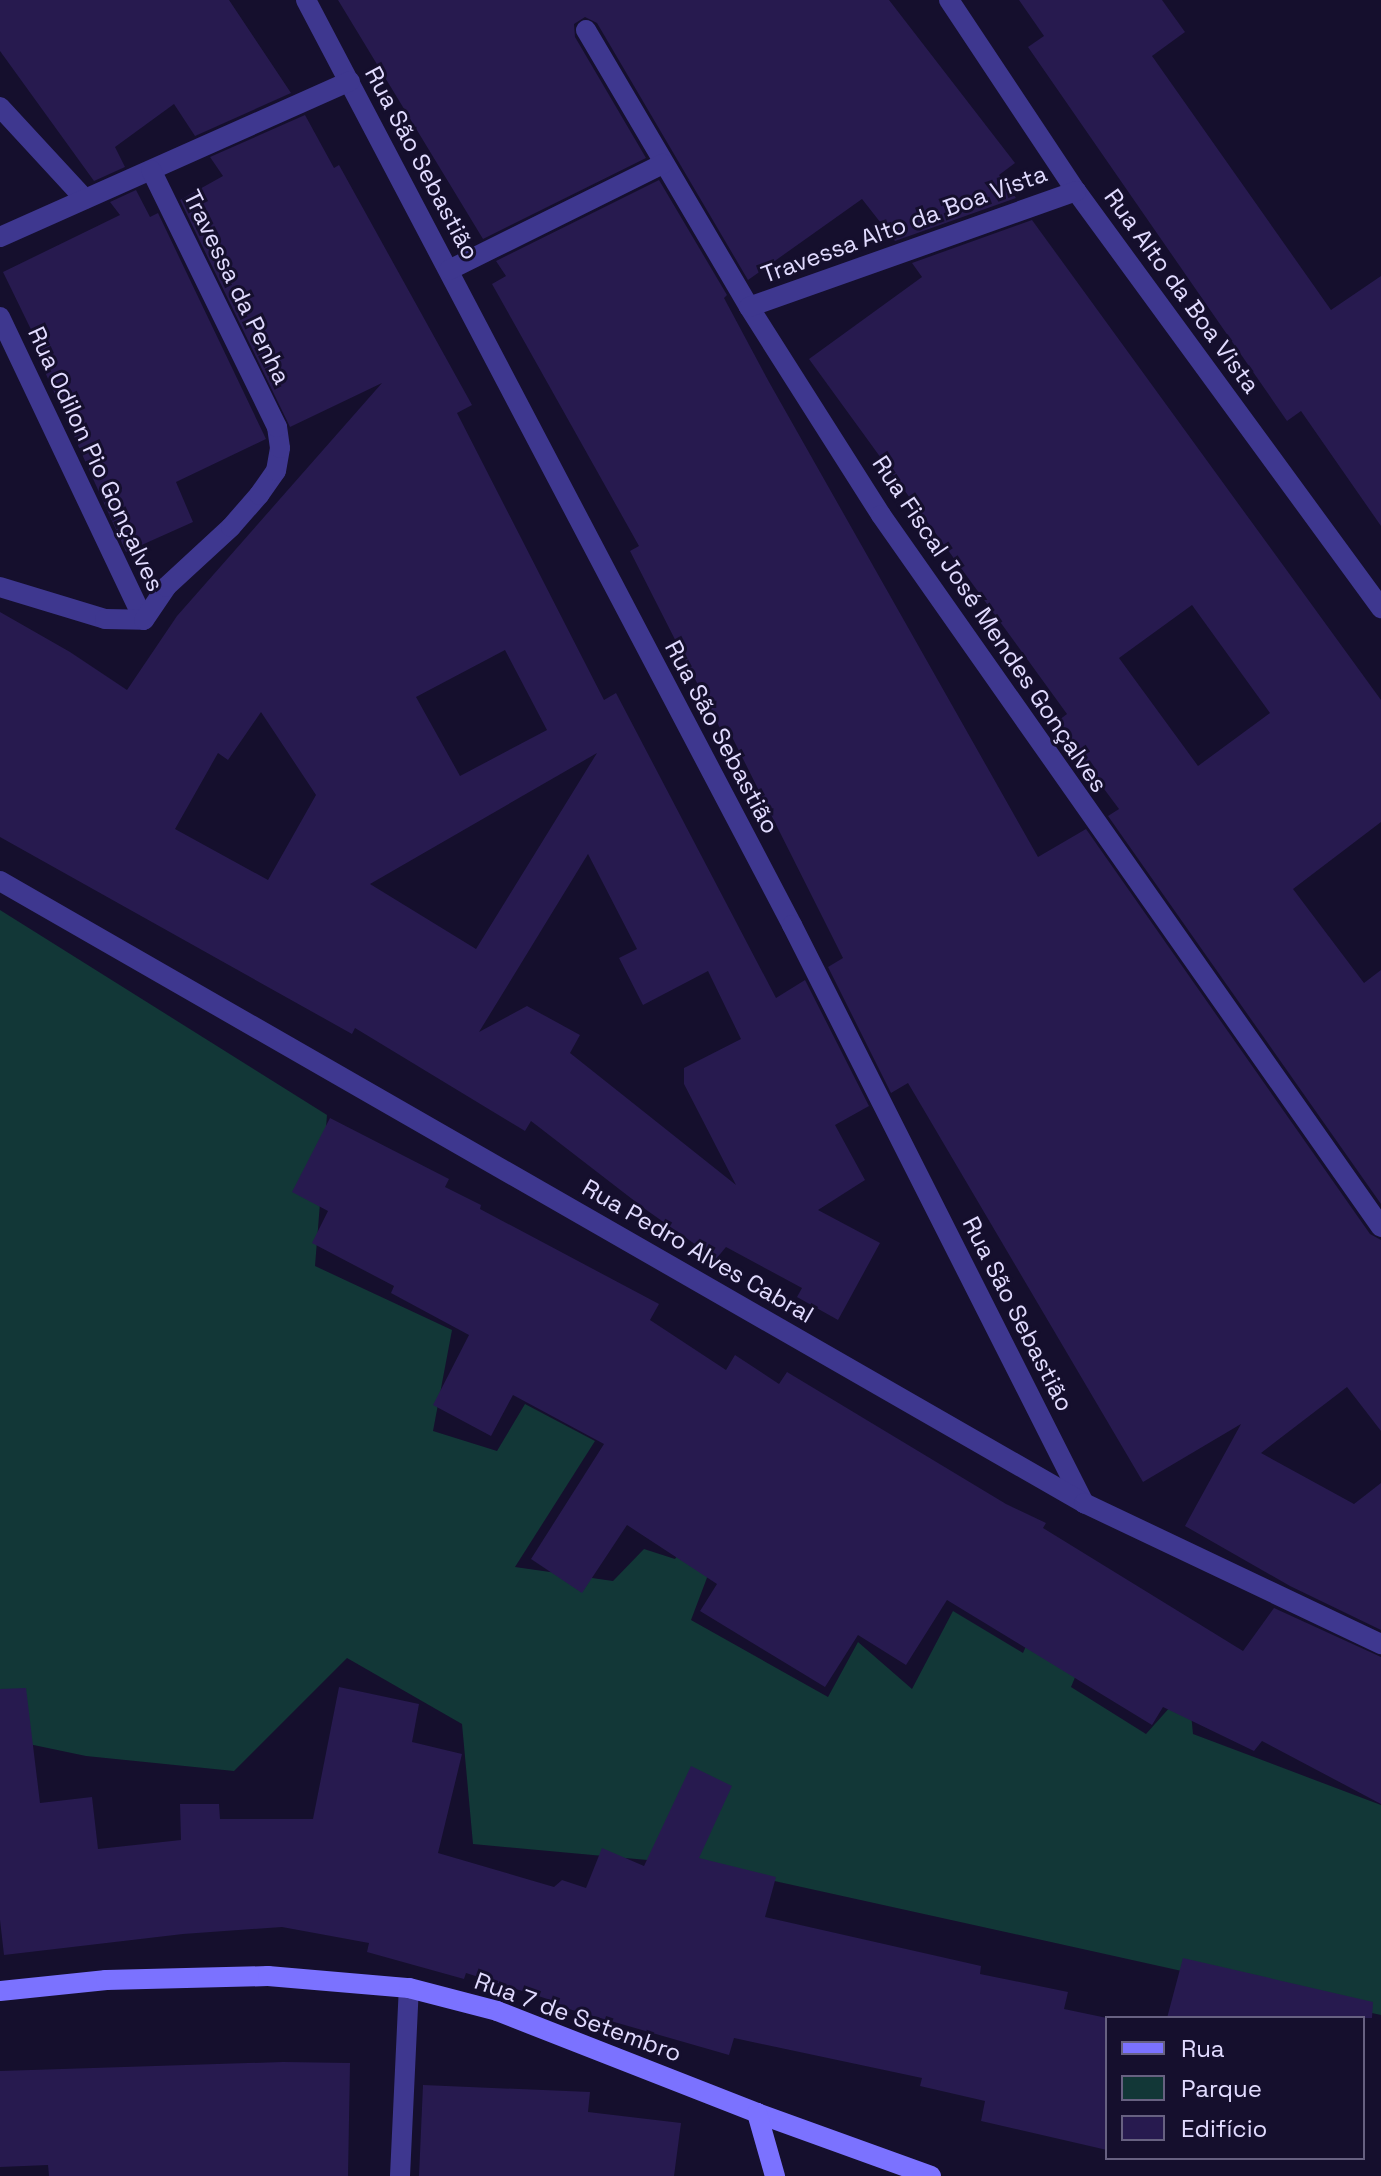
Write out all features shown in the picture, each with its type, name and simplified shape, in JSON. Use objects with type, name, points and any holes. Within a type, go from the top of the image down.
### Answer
[{"type":"main road","name":"Rua 7 de Setembro","points":[[0,1991],[106,1980],[268,1976],[409,1988],[497,2011],[757,2113],[931,2176]]},
{"type":"main road","points":[[757,2113],[775,2176]]},
{"type":"street","name":"Rua São Sebastião","points":[[306,0],[792,925],[1084,1503]]},
{"type":"street","name":"Rua Alto da Boa Vista","points":[[949,0],[1076,191],[1381,608]]},
{"type":"street","name":"Rua Fiscal José Mendes Gonçalves","points":[[586,30],[749,307],[889,528],[1381,1227]]},
{"type":"street","points":[[0,237],[350,81]]},
{"type":"street","points":[[0,107],[85,199]]},
{"type":"street","points":[[449,270],[663,164]]},
{"type":"street","name":"Travessa da Penha","points":[[144,620],[166,587],[231,527],[259,495],[276,471],[280,448],[277,427],[151,170]]},
{"type":"street","name":"Travessa Alto da Boa Vista","points":[[749,307],[1076,191]]},
{"type":"street","name":"Rua Odilon Pio Gonçalves","points":[[0,317],[144,620],[105,619],[0,587]]},
{"type":"street","name":"Rua Pedro Alves Cabral","points":[[0,881],[1084,1503],[1381,1644]]},
{"type":"street","points":[[400,2176],[409,1988]]},
{"type":"green space","points":[[0,910],[327,1115],[315,1266],[452,1330],[433,1431],[497,1451],[525,1404],[595,1441],[515,1567],[613,1581],[644,1549],[675,1559],[694,1530],[716,1554],[691,1620],[828,1697],[858,1642],[912,1689],[953,1611],[1023,1653],[1038,1618],[1086,1651],[1071,1687],[1146,1734],[1171,1706],[1191,1713],[1193,1734],[1381,1805],[1381,2015],[702,1865],[473,1844],[462,1724],[347,1658],[234,1771],[86,1756],[0,1738]]},
{"type":"building","points":[[0,0],[229,0],[291,93],[195,136],[174,104],[115,147],[125,167],[94,181],[0,51]]},
{"type":"building","points":[[338,0],[889,0],[1015,163],[999,175],[1016,198],[895,241],[862,199],[748,280],[597,23],[585,17],[574,24],[575,37],[646,158],[483,239]]},
{"type":"building","points":[[1019,0],[1162,0],[1185,32],[1152,56],[1331,310],[1381,276],[1381,526],[1301,411],[1287,421],[1028,47],[1044,36]]},
{"type":"building","points":[[305,115],[334,168],[339,165],[472,405],[457,413],[604,700],[616,693],[776,998],[805,980],[869,1106],[835,1125],[865,1180],[818,1210],[880,1243],[838,1320],[797,1297],[802,1288],[726,1247],[716,1259],[531,1121],[525,1131],[355,1028],[352,1034],[0,837],[0,612],[70,652],[127,690],[177,616],[382,383],[290,427],[180,200],[223,176],[210,157]],"holes":[[[505,650],[547,730],[460,776],[416,697]],[[261,712],[316,795],[268,880],[175,829],[218,753],[228,760]],[[597,753],[476,949],[370,884]],[[588,854],[637,949],[619,958],[643,1005],[708,971],[741,1039],[684,1068],[684,1084],[736,1185],[570,1053],[580,1035],[527,1006],[479,1032]]]},
{"type":"building","points":[[659,180],[727,295],[724,298],[769,382],[1038,857],[1086,829],[1370,1234],[1381,1240],[1381,1431],[1347,1387],[1261,1453],[1354,1504],[1381,1483],[1381,1630],[1290,1586],[1185,1526],[1241,1424],[1143,1482],[908,1083],[891,1093],[828,967],[843,958],[730,733],[724,736],[630,551],[639,546],[492,284],[506,276],[496,261]]},
{"type":"building","points":[[136,190],[150,217],[158,213],[266,439],[176,482],[193,522],[126,552],[36,352],[41,350],[3,272],[120,215],[110,202]]},
{"type":"building","points":[[1032,220],[1381,700],[1381,822],[1293,889],[1364,983],[1381,970],[1381,1204],[1108,816],[1119,809],[1055,723],[1067,714],[809,359],[922,277],[912,263]],"holes":[[[1192,605],[1270,713],[1198,766],[1119,658]]]},
{"type":"building","points":[[330,1118],[449,1179],[445,1187],[481,1205],[480,1209],[659,1304],[650,1320],[726,1370],[735,1355],[779,1384],[787,1372],[1006,1504],[1046,1523],[1043,1528],[1243,1651],[1274,1608],[1381,1657],[1381,1804],[1262,1741],[1254,1751],[1163,1707],[1152,1725],[947,1600],[906,1665],[858,1635],[825,1687],[700,1611],[717,1584],[627,1525],[582,1593],[531,1559],[604,1444],[513,1395],[491,1436],[433,1405],[469,1335],[391,1293],[394,1286],[312,1243],[328,1211],[292,1192]]},
{"type":"building","points":[[339,1687],[419,1704],[412,1742],[462,1754],[438,1853],[554,1887],[562,1880],[586,1888],[602,1848],[644,1866],[691,1766],[732,1786],[699,1858],[776,1877],[765,1917],[981,1966],[980,1974],[1068,1992],[1064,2009],[1105,2018],[1105,2150],[981,2121],[985,2101],[920,2086],[922,2078],[734,2038],[729,2055],[562,2007],[557,2002],[466,1973],[464,1979],[367,1952],[369,1943],[282,1927],[183,1934],[4,1955],[0,1920],[0,1689],[26,1688],[40,1803],[92,1797],[98,1849],[181,1840],[180,1804],[219,1804],[220,1819],[313,1819]]},
{"type":"building","points":[[1183,1958],[1373,2002],[1372,2018],[1168,2016]]},
{"type":"building","points":[[283,2062],[350,2063],[348,2176],[49,2176],[48,2165],[0,2167],[0,2071]]},
{"type":"building","points":[[423,2085],[590,2092],[588,2112],[681,2123],[674,2176],[419,2176]]}]
